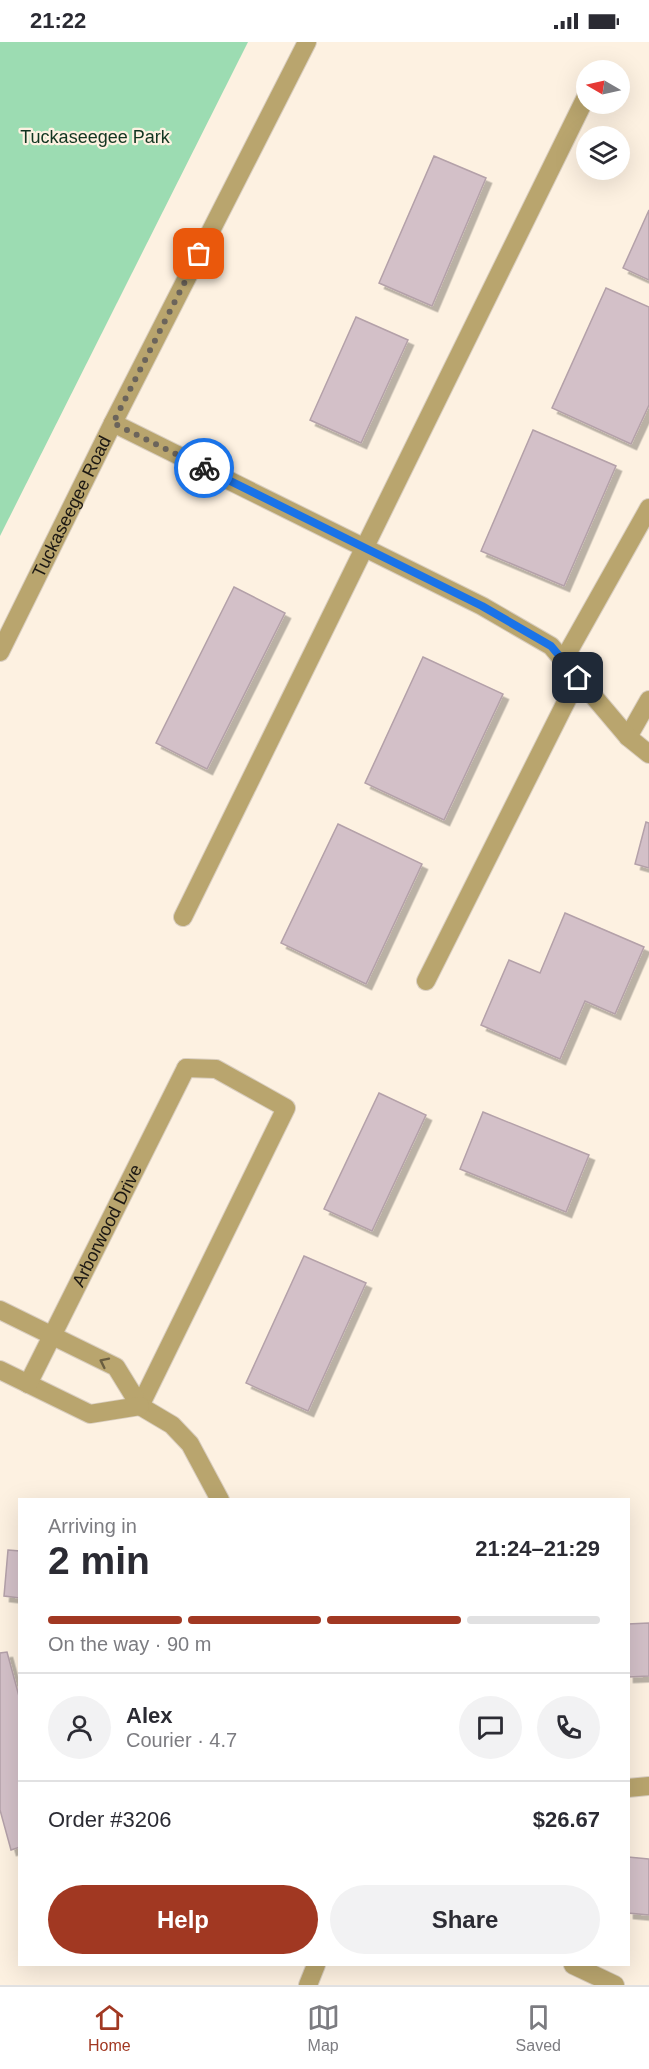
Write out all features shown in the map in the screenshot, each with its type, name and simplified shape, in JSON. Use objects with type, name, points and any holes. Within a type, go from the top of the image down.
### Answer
[{"type":"street","name":"Tuckaseegee Road","points":[[0,652],[113,423],[307,42]]},
{"type":"street","points":[[183,917],[578,114]]},
{"type":"street","points":[[113,423],[482,606],[551,646],[628,737],[649,754]]},
{"type":"street","points":[[563,661],[649,508]]},
{"type":"street","points":[[426,981],[578,678]]},
{"type":"street","points":[[628,737],[649,700]]},
{"type":"street","name":"Arborwood Drive","points":[[28,1384],[186,1068],[216,1069],[286,1108],[140,1406]]},
{"type":"street","points":[[0,1310],[116,1368],[140,1406],[172,1425],[190,1444],[219,1498]]},
{"type":"street","points":[[0,1370],[90,1414],[140,1406]]},
{"type":"street","points":[[630,1788],[649,1786]]},
{"type":"street","points":[[308,1985],[316,1966]]},
{"type":"street","points":[[575,1966],[615,1985]]},
{"type":"green space","name":"Tuckaseegee Park","points":[[0,42],[248,42],[0,536]]},
{"type":"building","points":[[434,156],[486,178],[432,306],[379,283]]},
{"type":"building","points":[[649,210],[649,280],[623,268]]},
{"type":"building","points":[[606,288],[649,307],[649,405],[631,444],[552,408]]},
{"type":"building","points":[[356,317],[408,340],[361,443],[310,420]]},
{"type":"building","points":[[533,430],[616,466],[564,586],[481,551]]},
{"type":"building","points":[[234,587],[285,613],[207,769],[156,743]]},
{"type":"building","points":[[423,657],[503,694],[444,820],[365,783]]},
{"type":"building","points":[[646,822],[649,823],[649,868],[635,864]]},
{"type":"building","points":[[338,824],[422,864],[366,984],[281,943]]},
{"type":"building","points":[[565,913],[644,947],[615,1014],[585,1001],[560,1059],[481,1025],[509,960],[540,973]]},
{"type":"building","points":[[379,1093],[426,1115],[372,1231],[324,1209]]},
{"type":"building","points":[[483,1112],[589,1155],[566,1212],[460,1169]]},
{"type":"building","points":[[304,1256],[366,1283],[308,1411],[246,1383]]},
{"type":"building","points":[[8,1550],[18,1551],[18,1598],[4,1596]]},
{"type":"building","points":[[649,1623],[649,1676],[630,1677],[630,1624]]},
{"type":"building","points":[[7,1652],[18,1693],[18,1848],[11,1850],[0,1810],[0,1653]]},
{"type":"building","points":[[630,1857],[649,1859],[649,1915],[630,1913]]},
{"type":"way so far","points":[[199,254],[113,423],[204,468]]},
{"type":"route","points":[[204,468],[482,606],[551,646],[578,678]]}]
